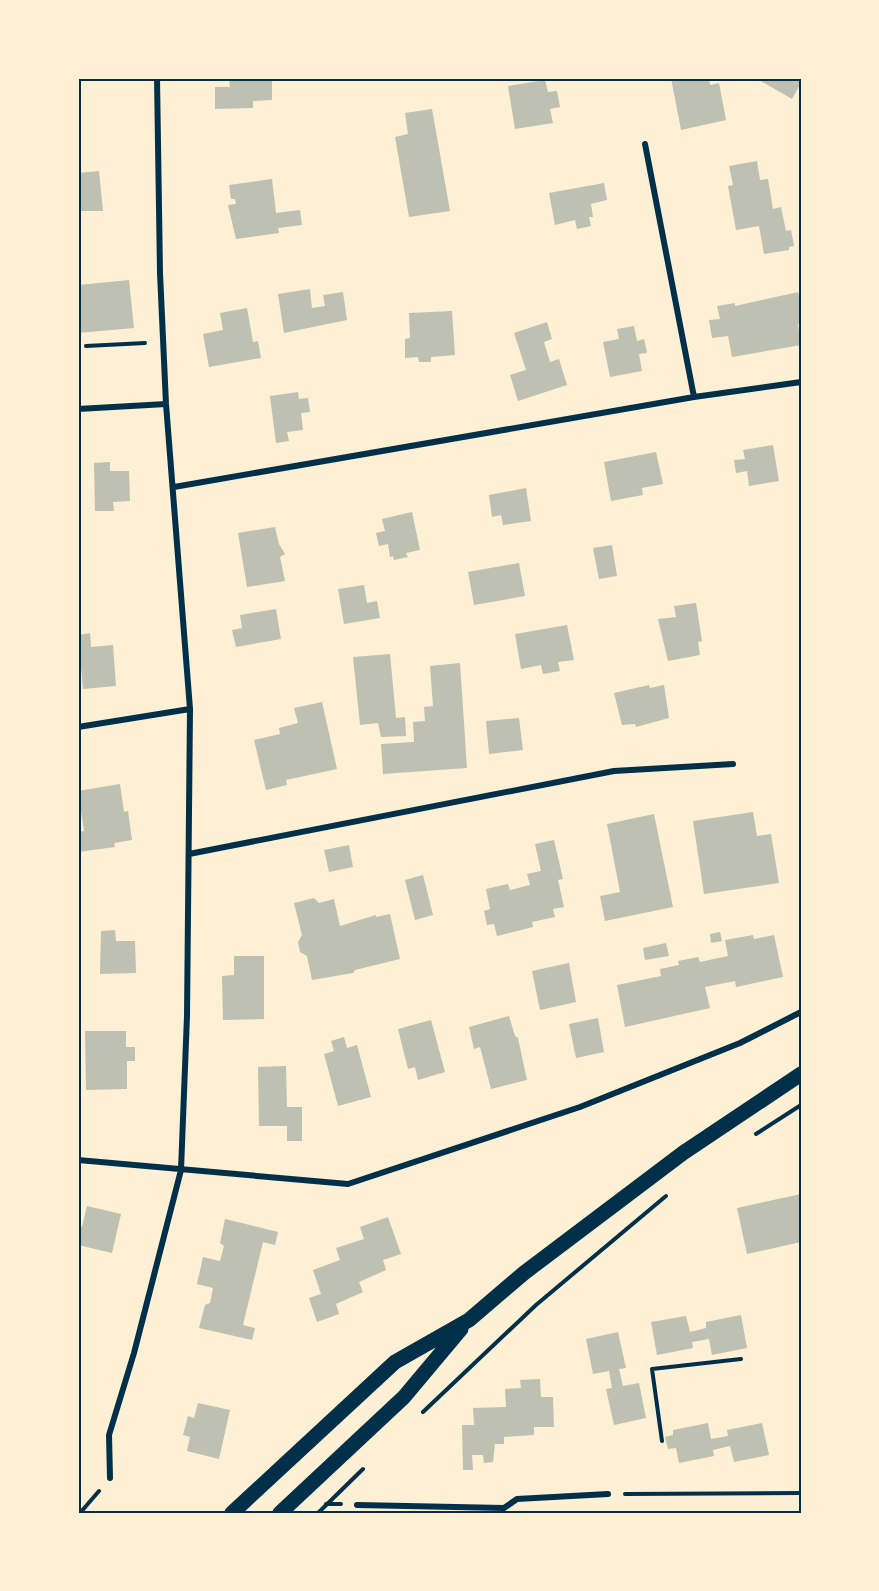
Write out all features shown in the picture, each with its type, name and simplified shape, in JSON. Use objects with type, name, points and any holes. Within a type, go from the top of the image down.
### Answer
[{"type":"main road","points":[[280,1513],[404,1397],[469,1320],[524,1273],[683,1154],[801,1074]]},
{"type":"main road","points":[[232,1513],[395,1362],[469,1320]]},
{"type":"street","points":[[110,1478],[109,1435],[134,1353],[181,1170],[187,1016],[190,709],[166,404],[160,273],[157,78]]},
{"type":"street","points":[[645,144],[694,397]]},
{"type":"street","points":[[174,487],[694,397],[801,382]]},
{"type":"street","points":[[78,409],[166,404]]},
{"type":"street","points":[[78,727],[190,709]]},
{"type":"street","points":[[189,854],[614,771],[733,764]]},
{"type":"street","points":[[78,1160],[348,1184],[580,1107],[740,1043],[801,1012]]},
{"type":"street","points":[[357,1504],[504,1510],[517,1499],[608,1494]]},
{"type":"path","points":[[86,346],[164,343]]},
{"type":"path","points":[[750,1137],[801,1105]]},
{"type":"path","points":[[418,1417],[536,1305],[669,1194]]},
{"type":"path","points":[[662,1441],[652,1369],[741,1359]]},
{"type":"path","points":[[318,1513],[368,1465]]},
{"type":"path","points":[[80,1513],[110,1478]]},
{"type":"path","points":[[608,1494],[801,1492]]},
{"type":"building","points":[[229,78],[272,78],[272,100],[253,101],[253,108],[215,109],[215,87],[230,87]]},
{"type":"building","points":[[671,78],[709,78],[710,85],[719,83],[726,120],[681,130]]},
{"type":"building","points":[[761,78],[801,78],[801,83],[792,99],[759,80]]},
{"type":"building","points":[[545,80],[548,92],[557,91],[560,107],[550,109],[553,123],[515,129],[508,86]]},
{"type":"building","points":[[432,109],[450,211],[409,217],[395,137],[408,134],[405,113]]},
{"type":"building","points":[[757,161],[760,180],[768,179],[773,209],[781,207],[786,231],[791,230],[794,246],[789,247],[789,250],[764,254],[759,226],[736,230],[728,186],[733,185],[729,166]]},
{"type":"building","points":[[99,171],[103,211],[78,211],[78,173]]},
{"type":"building","points":[[272,179],[276,213],[300,210],[302,225],[278,228],[279,233],[236,239],[228,205],[236,204],[235,199],[231,199],[229,185]]},
{"type":"building","points":[[604,183],[607,200],[591,204],[593,217],[589,217],[591,226],[577,229],[575,220],[555,225],[549,193]]},
{"type":"building","points":[[129,280],[134,328],[78,333],[78,285]]},
{"type":"building","points":[[310,289],[312,308],[325,306],[323,295],[343,292],[347,320],[284,333],[278,294]]},
{"type":"building","points":[[798,292],[801,305],[801,323],[798,324],[801,345],[732,357],[728,336],[712,338],[709,320],[720,319],[717,306],[735,303],[735,306]]},
{"type":"building","points":[[247,308],[253,342],[258,341],[261,358],[209,367],[203,334],[223,330],[220,313]]},
{"type":"building","points":[[452,311],[455,355],[431,357],[431,362],[419,362],[418,357],[405,358],[405,339],[410,338],[409,313]]},
{"type":"building","points":[[547,322],[552,339],[544,342],[550,362],[559,359],[567,385],[518,401],[510,375],[526,370],[514,333]]},
{"type":"building","points":[[634,326],[637,341],[644,339],[647,353],[639,354],[642,371],[610,377],[603,342],[619,339],[617,329]]},
{"type":"building","points":[[298,392],[299,399],[308,398],[310,412],[301,413],[303,430],[287,432],[289,441],[276,443],[270,396]]},
{"type":"building","points":[[773,445],[779,481],[749,486],[747,471],[736,473],[734,460],[745,459],[743,450]]},
{"type":"building","points":[[656,452],[663,484],[642,488],[643,495],[611,501],[604,462]]},
{"type":"building","points":[[110,462],[110,471],[129,471],[130,501],[113,502],[114,511],[95,511],[94,463]]},
{"type":"building","points":[[526,488],[531,521],[503,525],[501,515],[492,517],[489,495]]},
{"type":"building","points":[[412,512],[420,550],[406,553],[408,557],[394,560],[393,556],[390,557],[388,544],[379,546],[376,533],[385,531],[382,519]]},
{"type":"building","points":[[275,527],[279,544],[285,554],[280,557],[285,581],[247,587],[238,533]]},
{"type":"building","points":[[612,545],[617,576],[599,579],[593,548]]},
{"type":"building","points":[[519,563],[525,596],[474,605],[468,572]]},
{"type":"building","points":[[364,585],[367,603],[377,601],[380,618],[344,624],[338,589]]},
{"type":"building","points":[[696,603],[702,641],[698,642],[700,655],[668,661],[658,619],[676,617],[674,606]]},
{"type":"building","points":[[276,609],[281,639],[236,647],[232,630],[242,628],[240,615]]},
{"type":"building","points":[[567,625],[574,660],[558,662],[560,671],[543,674],[541,665],[521,669],[515,634]]},
{"type":"building","points":[[90,633],[91,647],[113,645],[116,686],[83,689],[78,635]]},
{"type":"building","points":[[390,654],[396,718],[405,717],[406,736],[381,737],[378,723],[360,725],[353,657]]},
{"type":"building","points":[[460,663],[467,768],[383,774],[381,744],[414,742],[413,722],[425,721],[424,707],[433,706],[430,666]]},
{"type":"building","points":[[649,685],[650,688],[664,685],[669,718],[636,727],[635,724],[622,725],[614,693]]},
{"type":"building","points":[[322,702],[337,769],[286,780],[287,785],[266,790],[254,740],[280,734],[279,728],[298,723],[294,708]]},
{"type":"building","points":[[519,718],[523,750],[489,754],[486,721]]},
{"type":"building","points":[[120,784],[124,812],[128,811],[132,840],[114,843],[115,847],[78,852],[78,832],[84,831],[78,791]]},
{"type":"building","points":[[753,812],[757,836],[771,834],[779,883],[704,894],[693,821]]},
{"type":"building","points":[[654,814],[673,907],[605,921],[600,896],[620,892],[607,824]]},
{"type":"building","points":[[554,840],[563,879],[558,880],[564,907],[553,909],[555,917],[532,922],[533,927],[497,936],[494,924],[487,925],[484,911],[490,909],[486,889],[508,884],[510,890],[530,885],[527,874],[541,871],[535,844]]},
{"type":"building","points":[[349,845],[353,867],[329,872],[324,850]]},
{"type":"building","points":[[423,875],[433,915],[415,920],[405,880]]},
{"type":"building","points":[[314,898],[319,903],[334,899],[340,926],[376,915],[376,917],[390,914],[400,959],[355,970],[353,973],[312,980],[307,956],[300,952],[298,942],[302,935],[294,903]]},
{"type":"building","points":[[115,930],[116,941],[135,941],[136,973],[100,974],[101,931]]},
{"type":"building","points":[[720,932],[722,941],[711,943],[710,934]]},
{"type":"building","points":[[753,935],[754,939],[774,935],[783,977],[736,987],[735,981],[705,987],[710,1008],[625,1027],[617,985],[661,976],[660,969],[679,965],[678,961],[698,957],[700,962],[728,956],[725,940]]},
{"type":"building","points":[[666,943],[669,956],[645,960],[643,948]]},
{"type":"building","points":[[234,956],[264,956],[264,1019],[223,1020],[222,976],[234,975]]},
{"type":"building","points":[[569,963],[576,1002],[540,1010],[532,971]]},
{"type":"building","points":[[509,1016],[515,1036],[518,1038],[527,1080],[491,1089],[480,1047],[474,1049],[469,1027]]},
{"type":"building","points":[[598,1018],[604,1052],[576,1058],[569,1024]]},
{"type":"building","points":[[431,1020],[445,1072],[418,1080],[415,1067],[408,1069],[398,1029]]},
{"type":"building","points":[[85,1031],[126,1031],[126,1047],[135,1047],[135,1061],[127,1061],[127,1089],[86,1090]]},
{"type":"building","points":[[344,1037],[347,1048],[357,1045],[371,1097],[338,1106],[324,1054],[334,1051],[331,1041]]},
{"type":"building","points":[[286,1066],[287,1107],[302,1107],[302,1141],[287,1141],[287,1126],[259,1126],[258,1067]]},
{"type":"building","points":[[801,1194],[801,1242],[747,1254],[737,1208]]},
{"type":"building","points":[[87,1206],[121,1214],[112,1253],[78,1245],[78,1226],[82,1227]]},
{"type":"building","points":[[388,1217],[401,1254],[383,1260],[386,1270],[359,1282],[363,1292],[336,1304],[339,1314],[317,1322],[309,1298],[321,1294],[313,1270],[340,1260],[336,1248],[364,1239],[360,1227]]},
{"type":"building","points":[[225,1219],[278,1232],[275,1245],[263,1242],[243,1325],[255,1328],[252,1340],[199,1328],[205,1305],[210,1303],[213,1288],[197,1284],[203,1257],[220,1261],[224,1246],[220,1243]]},
{"type":"building","points":[[741,1315],[747,1348],[712,1355],[709,1339],[692,1342],[693,1348],[657,1355],[651,1322],[686,1316],[690,1332],[706,1328],[706,1322]]},
{"type":"building","points":[[618,1332],[626,1368],[619,1369],[623,1386],[639,1383],[646,1418],[614,1425],[606,1389],[612,1388],[609,1371],[593,1374],[586,1339]]},
{"type":"building","points":[[540,1379],[541,1397],[553,1397],[554,1427],[534,1427],[534,1435],[504,1437],[504,1444],[495,1444],[493,1462],[484,1463],[483,1455],[472,1455],[473,1470],[463,1470],[462,1425],[474,1425],[473,1408],[506,1407],[505,1389],[521,1388],[520,1380]]},
{"type":"building","points":[[198,1403],[230,1410],[219,1459],[187,1451],[190,1437],[183,1435],[188,1416],[194,1418]]},
{"type":"building","points":[[708,1423],[711,1439],[728,1436],[727,1430],[762,1423],[769,1455],[734,1462],[730,1446],[713,1450],[714,1456],[679,1463],[676,1448],[668,1449],[665,1437],[673,1435],[673,1430]]}]
